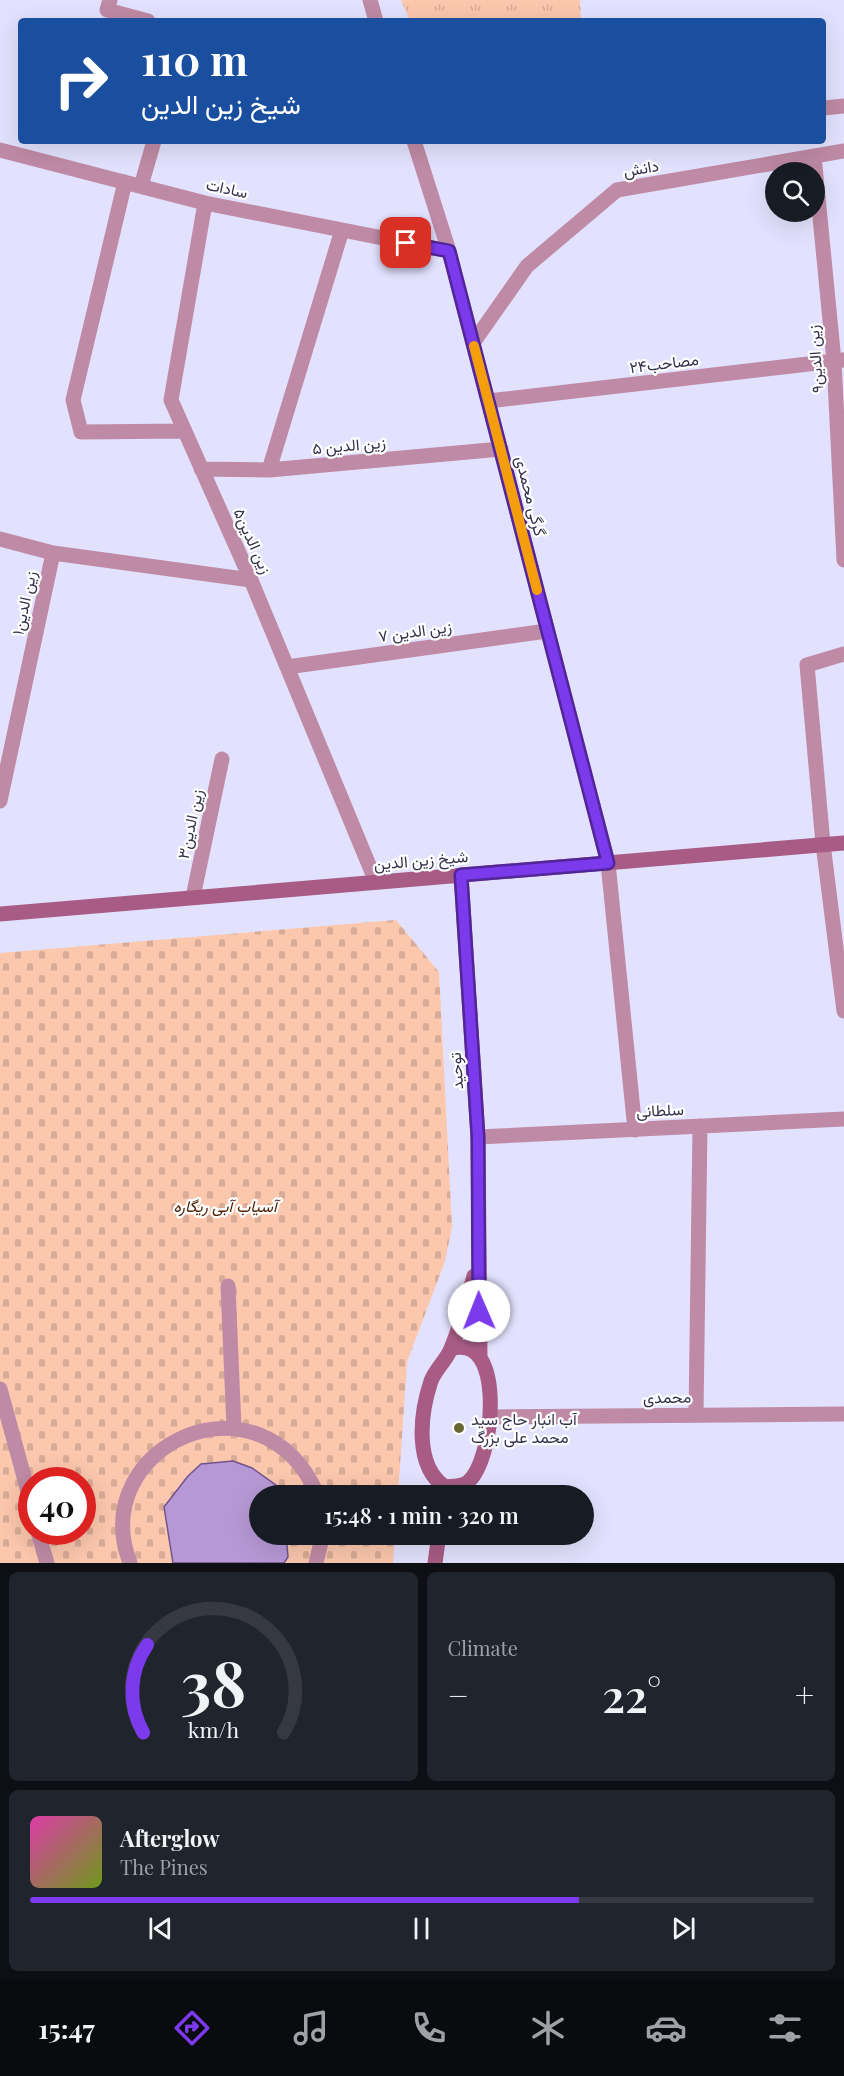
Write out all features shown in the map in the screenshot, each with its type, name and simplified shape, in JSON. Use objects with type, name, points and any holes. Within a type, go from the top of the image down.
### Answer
[{"type":"street","points":[[110,0],[107,10],[136,18]]},
{"type":"street","points":[[370,0],[375,18]]},
{"type":"street","points":[[826,108],[844,106]]},
{"type":"street","points":[[141,186],[153,144]]},
{"type":"street","name":"گرگی محمدی","points":[[415,144],[449,251],[608,863],[635,1130]]},
{"type":"street","name":"سادات","points":[[0,150],[205,203],[449,251]]},
{"type":"street","name":"دانش","points":[[473,343],[527,266],[617,190],[844,151]]},
{"type":"street","name":"زین الدین۹","points":[[814,156],[839,361],[844,560]]},
{"type":"street","points":[[125,182],[73,400],[81,432],[185,431]]},
{"type":"street","name":"زین الدین۵","points":[[205,203],[171,400],[251,580],[376,882]]},
{"type":"street","points":[[270,470],[342,230]]},
{"type":"street","name":"مصاحب۲۴","points":[[488,401],[839,361]]},
{"type":"street","name":"زین الدین ۵","points":[[201,469],[270,470],[501,449]]},
{"type":"street","points":[[0,539],[53,553],[251,580]]},
{"type":"street","name":"زین الدین۱","points":[[0,801],[53,553]]},
{"type":"street","name":"زین الدین ۷","points":[[287,667],[548,631]]},
{"type":"street","points":[[844,654],[807,665],[823,844],[844,1011]]},
{"type":"street","name":"زین الدین۳","points":[[193,897],[222,759]]},
{"type":"street","name":"شیخ زین الدین","points":[[0,914],[844,843]]},
{"type":"street","name":"توحید","points":[[461,875],[478,1137],[480,1358],[488,1376],[490,1417],[486,1444],[478,1468],[462,1485]]},
{"type":"street","name":"سلطانی","points":[[478,1137],[844,1119]]},
{"type":"street","points":[[696,1415],[699,1126]]},
{"type":"street","name":"توحید","points":[[440,1485],[427,1467],[423,1444],[424,1414],[431,1382],[452,1349],[478,1264]]},
{"type":"street","points":[[228,1286],[234,1428]]},
{"type":"street","points":[[452,1349],[460,1347],[472,1349],[480,1358]]},
{"type":"street","points":[[0,1389],[21,1467]]},
{"type":"street","name":"محمدی","points":[[490,1417],[844,1414]]},
{"type":"street","points":[[124,1562],[125,1510],[132,1487],[146,1465],[163,1448],[185,1435],[209,1429],[234,1428],[257,1433],[278,1443],[303,1467],[312,1485]]},
{"type":"street","points":[[42,1545],[47,1563]]},
{"type":"street","points":[[316,1563],[320,1545]]},
{"type":"street","points":[[435,1563],[437,1545]]},
{"type":"green space","points":[[401,0],[580,0],[581,18],[409,18]]},
{"type":"green space","name":"آسیاب آبی ریگاره","points":[[396,920],[439,972],[452,1227],[445,1261],[407,1362],[399,1485],[249,1485],[249,1545],[394,1545],[393,1563],[0,1563],[0,953]]},
{"type":"building","points":[[233,1461],[252,1468],[276,1485],[249,1485],[249,1545],[287,1545],[288,1557],[284,1563],[173,1563],[164,1507],[188,1476],[201,1464]]},
{"type":"slow traffic","points":[[474,346],[537,590]]},
{"type":"place","name":"آب انبار حاج سید محمد علی بزرگ","points":[[459,1428]]},
{"type":"route","points":[[406,243],[449,251],[608,863],[461,875],[478,1137],[479,1311]]}]
